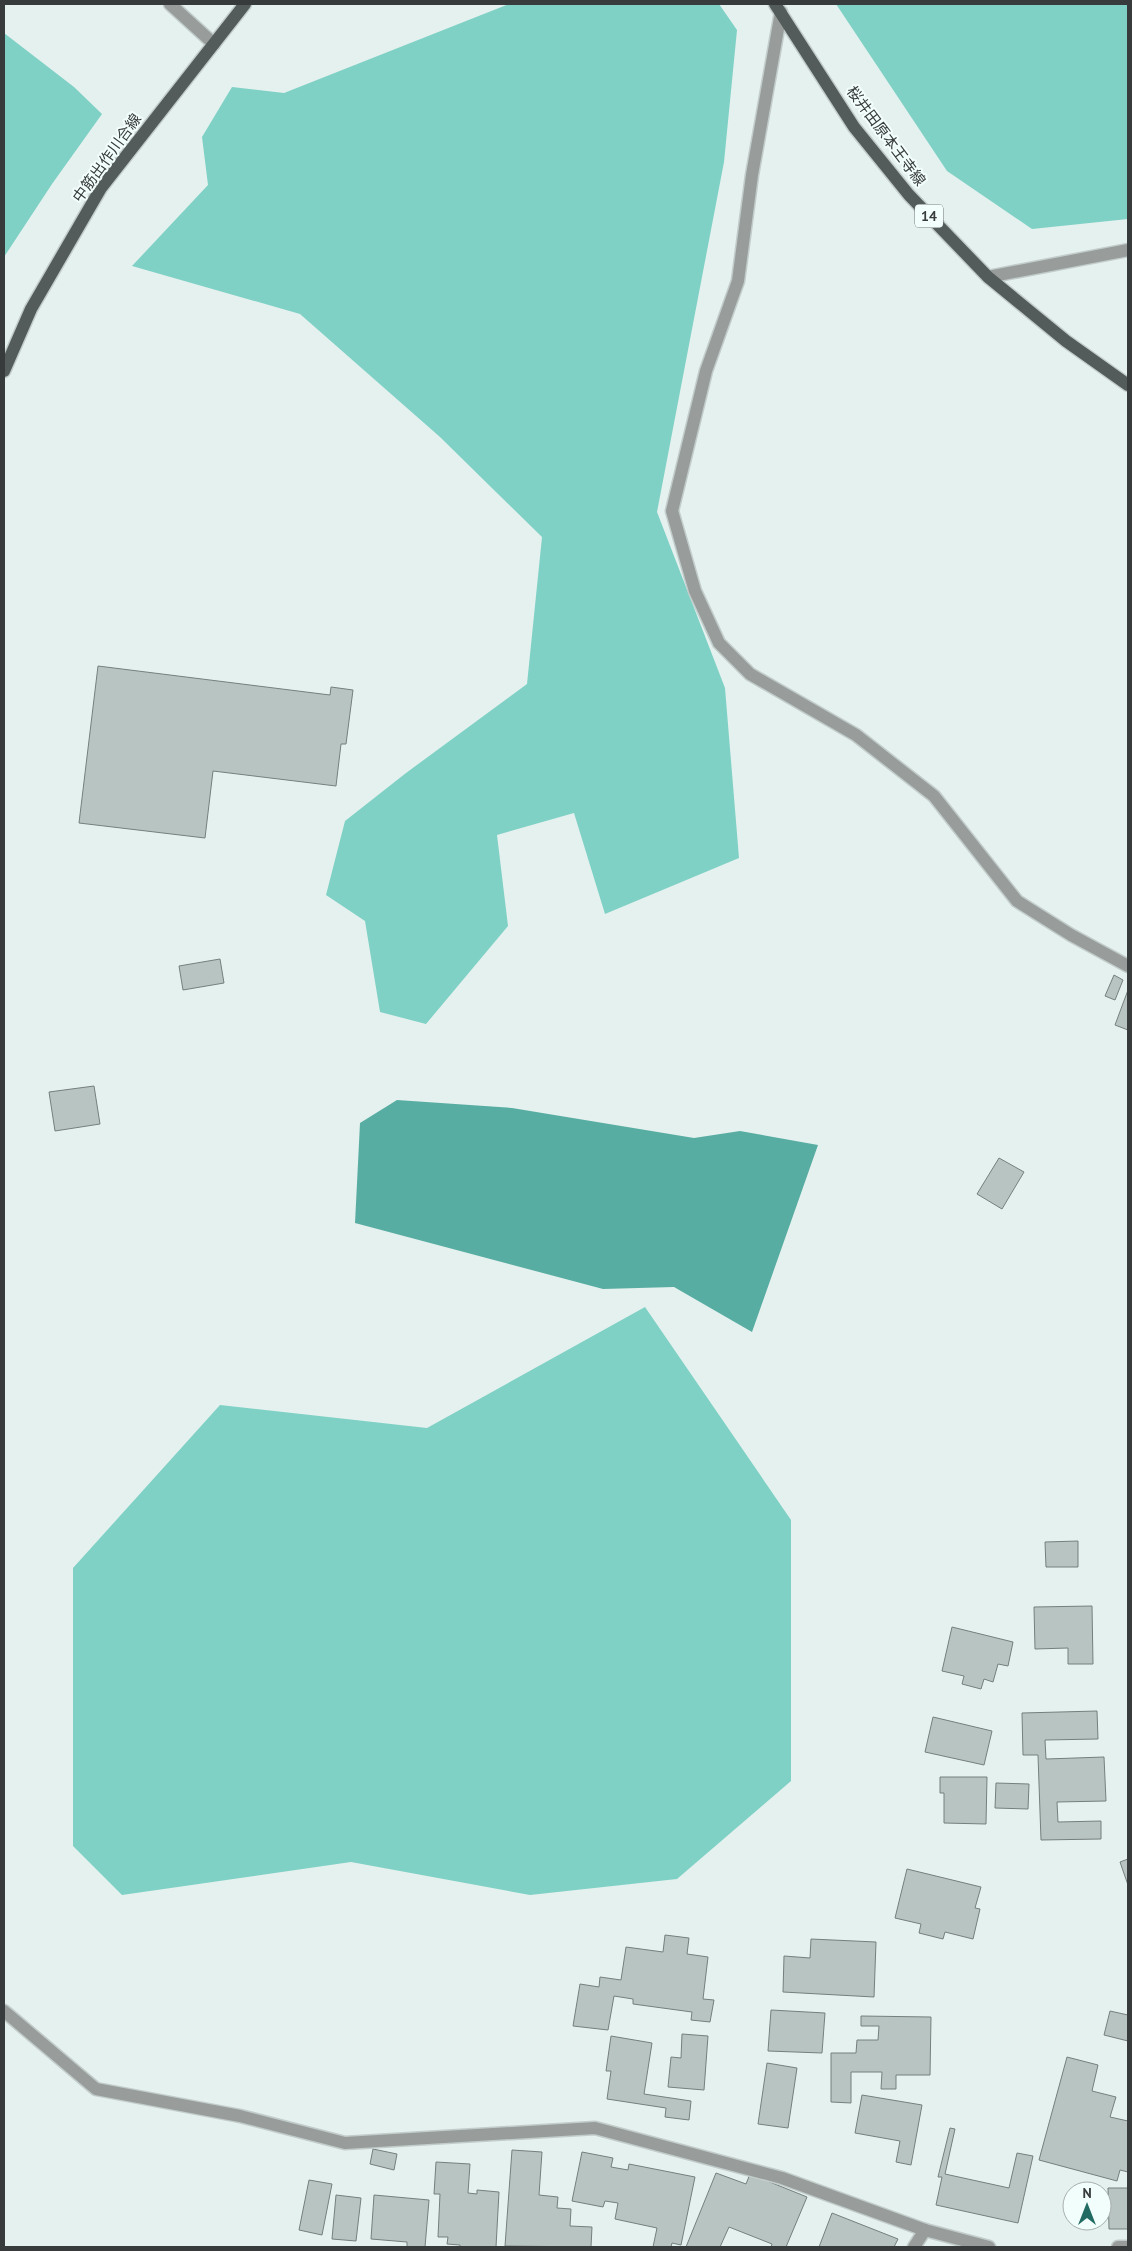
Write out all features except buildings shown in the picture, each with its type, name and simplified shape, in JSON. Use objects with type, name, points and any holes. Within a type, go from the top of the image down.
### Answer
[{"type":"main road","name":"中筋出作川合線","points":[[4,371],[31,309],[101,188],[245,4]]},
{"type":"main road","name":"桜井田原本王寺線","points":[[778,8],[854,127],[910,195],[988,277],[1066,341],[1128,385]]},
{"type":"street","points":[[170,4],[214,44]]},
{"type":"street","points":[[778,8],[752,175],[738,281],[706,371],[672,511],[695,592],[719,643],[750,674],[856,735],[934,796],[1017,901],[1071,935],[1128,966]]},
{"type":"street","points":[[988,277],[1128,250]]},
{"type":"street","points":[[4,2011],[96,2089],[240,2116],[345,2143],[595,2128],[782,2178],[925,2230],[989,2247]]},
{"type":"street","points":[[914,2247],[925,2230]]},
{"type":"street","points":[[1118,2247],[1128,2247]]},
{"type":"shaded area","points":[[509,4],[719,4],[737,30],[724,162],[657,512],[725,688],[739,858],[605,914],[574,813],[497,835],[508,926],[426,1024],[380,1012],[365,921],[326,895],[345,821],[406,773],[527,684],[542,537],[440,437],[300,314],[132,266],[208,185],[202,137],[232,87],[284,93]]},
{"type":"shaded area","points":[[836,4],[1128,4],[1128,219],[1032,229],[947,171]]},
{"type":"shaded area","points":[[4,33],[74,87],[102,114],[52,184],[4,257]]},
{"type":"shaded area","points":[[397,1100],[512,1108],[694,1138],[740,1131],[818,1145],[752,1332],[674,1287],[603,1289],[355,1223],[360,1123]]},
{"type":"shaded area","points":[[645,1307],[791,1520],[791,1781],[677,1879],[530,1895],[351,1862],[122,1895],[73,1846],[73,1568],[220,1405],[427,1428]]}]
